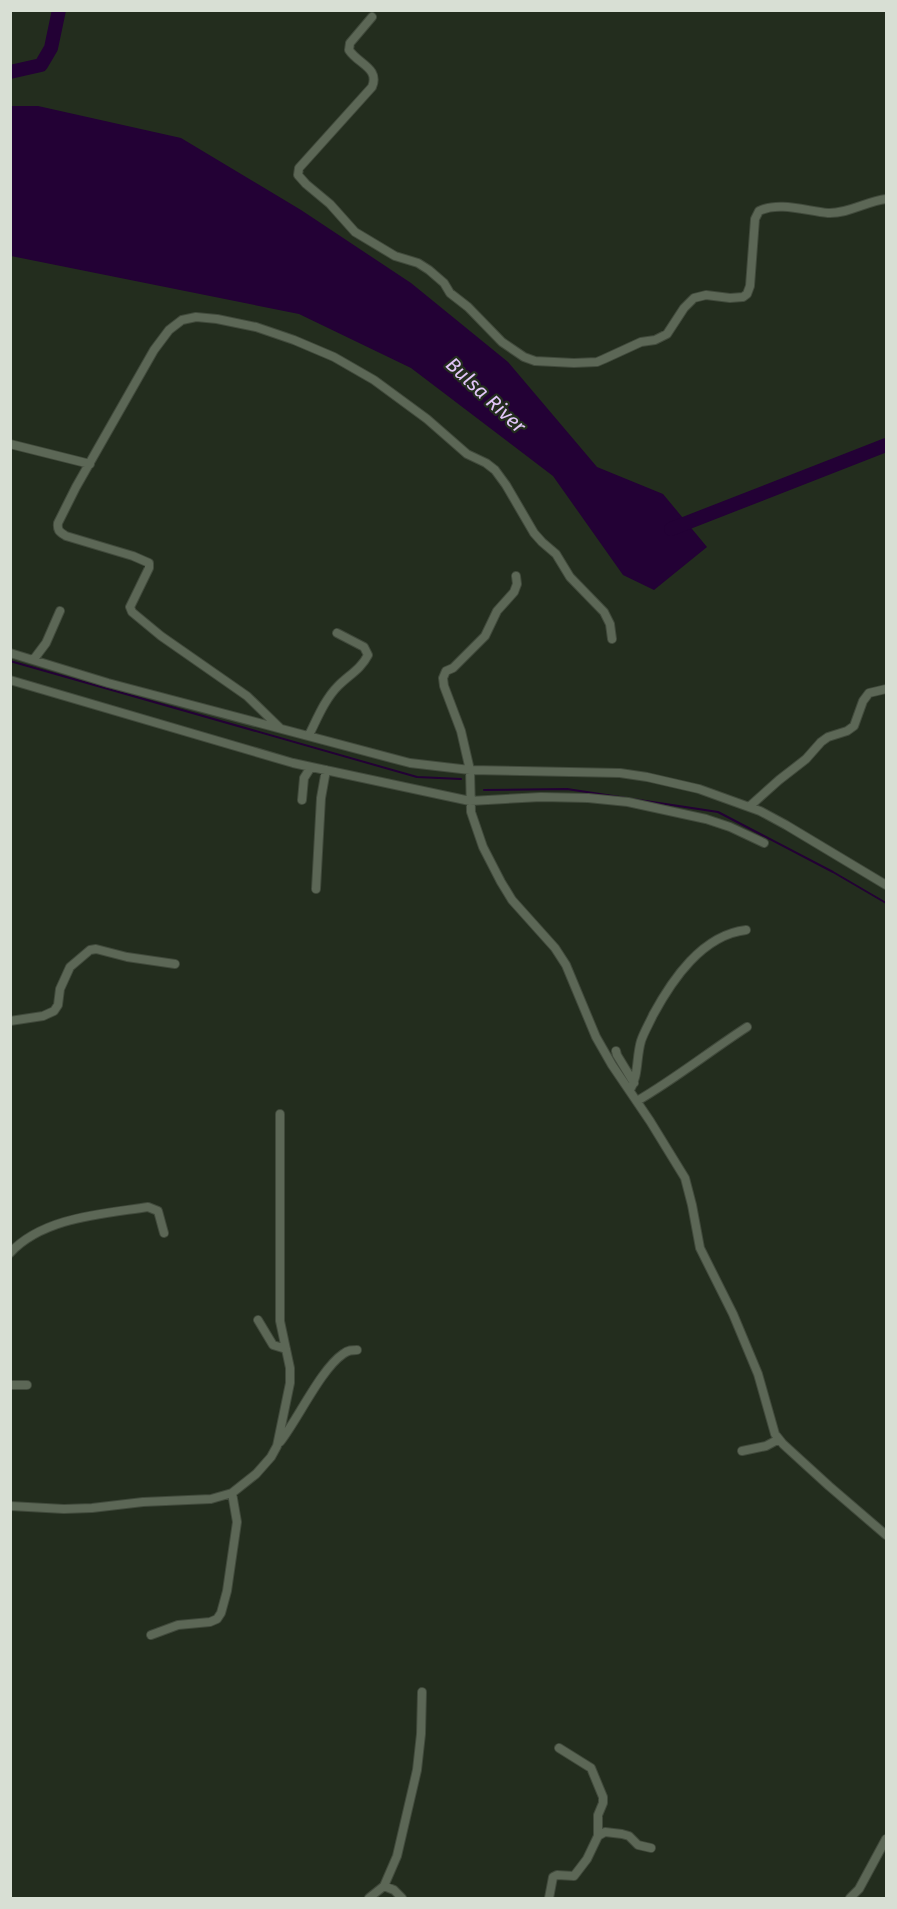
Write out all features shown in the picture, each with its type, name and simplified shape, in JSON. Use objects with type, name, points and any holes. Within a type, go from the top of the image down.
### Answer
[{"type":"street","points":[[372,17],[350,43],[349,50],[373,73],[372,87],[298,168],[298,175],[330,204],[355,232],[395,256],[418,263],[429,270],[502,342],[524,357],[535,361],[597,362],[641,342],[662,337],[673,327],[684,308],[694,298],[706,295],[743,297],[750,286],[754,228],[759,210],[768,207],[830,213],[886,199]]},
{"type":"street","points":[[280,728],[247,696],[161,636],[132,612],[130,606],[149,568],[149,562],[60,532],[57,528],[154,350],[174,324],[189,318],[238,322],[273,332],[324,352],[374,380],[427,418],[467,454],[491,466],[506,485],[534,533],[556,554],[570,578],[604,612],[610,624],[612,639]]},
{"type":"street","points":[[10,444],[90,464]]},
{"type":"street","points":[[516,576],[517,584],[514,592],[497,611],[485,636],[453,668],[446,671],[443,678],[461,731],[470,770],[470,801],[473,821],[501,882],[512,900],[555,948],[566,965],[596,1037],[632,1087]]},
{"type":"street","points":[[34,659],[46,643],[60,611]]},
{"type":"street","points":[[309,735],[338,686],[363,665],[368,655],[364,648],[337,633]]},
{"type":"street","points":[[10,653],[108,683],[410,763],[470,770],[628,774],[699,789],[750,806],[886,885]]},
{"type":"street","points":[[10,681],[312,767],[470,801],[541,797],[610,800],[706,819],[764,843]]},
{"type":"street","points":[[750,806],[806,759],[821,742],[854,726],[868,693],[886,689]]},
{"type":"street","points":[[302,800],[304,778],[312,767]]},
{"type":"street","points":[[316,889],[321,791],[326,770]]},
{"type":"street","points":[[632,1087],[641,1039],[679,973],[690,960],[721,938],[746,930]]},
{"type":"street","points":[[10,1021],[43,1016],[54,1011],[58,1005],[60,989],[70,967],[90,950],[105,950],[127,957],[175,964]]},
{"type":"street","points":[[637,1101],[660,1088],[747,1027]]},
{"type":"street","points":[[616,1052],[637,1101],[685,1178],[700,1248],[733,1314],[758,1374],[772,1427],[779,1439],[886,1535]]},
{"type":"street","points":[[277,1446],[291,1383],[290,1368],[279,1321],[280,1114]]},
{"type":"street","points":[[10,1253],[17,1246],[56,1224],[148,1207],[158,1210],[164,1233]]},
{"type":"street","points":[[258,1320],[273,1345],[286,1349]]},
{"type":"street","points":[[10,1506],[92,1508],[143,1502],[211,1499],[232,1493],[264,1466],[293,1425],[320,1380],[341,1355],[357,1350]]},
{"type":"street","points":[[10,1385],[27,1385]]},
{"type":"street","points":[[742,1451],[766,1446],[779,1439]]},
{"type":"street","points":[[151,1635],[178,1625],[210,1622],[217,1619],[227,1591],[237,1522],[232,1493]]},
{"type":"street","points":[[369,1899],[384,1886],[397,1856],[417,1770],[422,1692]]},
{"type":"street","points":[[549,1899],[553,1876],[574,1876],[598,1836],[598,1815],[603,1803],[595,1774],[587,1764],[559,1748]]},
{"type":"street","points":[[598,1836],[605,1832],[622,1834],[629,1836],[638,1845],[651,1848]]},
{"type":"street","points":[[850,1899],[859,1889],[886,1839]]},
{"type":"street","points":[[384,1886],[394,1890],[402,1899]]},
{"type":"water","points":[[11,106],[38,106],[181,138],[301,210],[411,283],[508,362],[597,467],[663,494],[707,547],[654,590],[623,575],[553,476],[411,368],[299,314],[11,256]]},
{"type":"waterway","points":[[10,72],[41,65],[51,48],[59,10]]},
{"type":"waterway","name":"Bulsa River","points":[[671,529],[886,445]]},
{"type":"waterway","points":[[10,661],[417,777],[461,779]]},
{"type":"waterway","points":[[484,790],[567,789],[718,812],[833,872],[886,903]]}]
